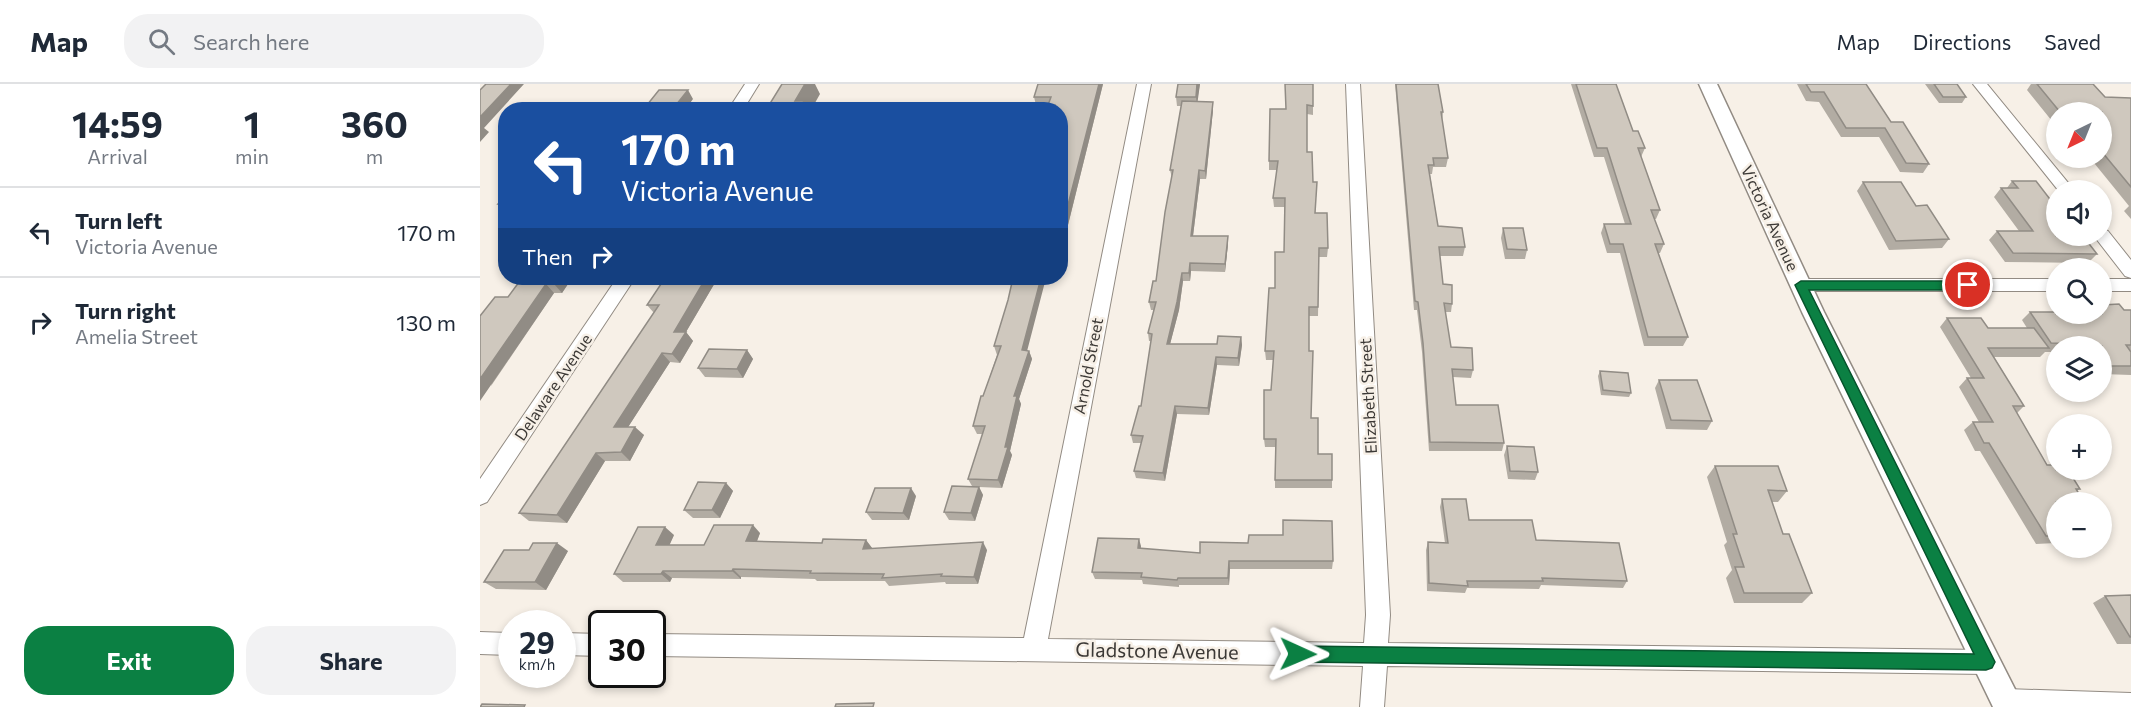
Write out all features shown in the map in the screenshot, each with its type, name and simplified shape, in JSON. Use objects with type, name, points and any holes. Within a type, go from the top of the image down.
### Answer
[{"type":"street","points":[[740,102],[752,84]]},
{"type":"street","name":"Arnold Street","points":[[1034,649],[1144,84]]},
{"type":"street","name":"Elizabeth Street","points":[[1353,84],[1378,615],[1372,707]]},
{"type":"street","name":"Victoria Avenue","points":[[1708,84],[1801,285],[2007,704]]},
{"type":"street","points":[[1980,84],[2058,180]]},
{"type":"street","points":[[2111,246],[2131,272]]},
{"type":"street","name":"Delaware Avenue","points":[[480,496],[621,285]]},
{"type":"street","points":[[1801,285],[2046,285]]},
{"type":"street","points":[[2112,285],[2131,285]]},
{"type":"street","points":[[480,643],[498,644]]},
{"type":"street","name":"Gladstone Avenue","points":[[666,645],[1986,662]]},
{"type":"street","points":[[2007,704],[2131,705]]},
{"type":"building","points":[[486,84],[511,84],[480,117],[480,90]]},
{"type":"building","points":[[782,84],[805,84],[795,101],[803,102],[771,102]]},
{"type":"building","points":[[1038,84],[1099,84],[1068,205],[1068,102],[1049,102],[1051,97],[1034,97]]},
{"type":"building","points":[[1178,84],[1197,84],[1196,97],[1176,97]]},
{"type":"building","points":[[1285,84],[1313,84],[1313,106],[1307,105],[1307,152],[1312,152],[1313,182],[1317,182],[1315,213],[1327,213],[1328,248],[1319,248],[1318,307],[1309,307],[1309,351],[1313,351],[1311,418],[1318,418],[1318,454],[1332,454],[1332,480],[1275,480],[1276,439],[1264,439],[1264,390],[1271,390],[1274,351],[1265,351],[1269,288],[1275,288],[1275,252],[1284,252],[1285,198],[1273,198],[1278,161],[1269,161],[1270,109],[1286,109]]},
{"type":"building","points":[[1396,84],[1438,84],[1448,158],[1433,158],[1434,165],[1428,165],[1438,226],[1462,228],[1465,247],[1439,247],[1443,284],[1452,285],[1452,304],[1444,303],[1451,347],[1472,348],[1473,370],[1452,369],[1456,405],[1498,405],[1504,443],[1430,442],[1423,343],[1418,302],[1415,301]]},
{"type":"building","points":[[1576,84],[1616,84],[1633,131],[1638,131],[1645,148],[1638,148],[1660,210],[1651,210],[1664,244],[1655,244],[1688,337],[1648,337],[1623,244],[1610,244],[1604,224],[1631,224],[1607,148],[1597,148]]},
{"type":"building","points":[[1806,84],[1866,84],[1891,122],[1903,122],[1929,164],[1906,163],[1885,128],[1846,128],[1824,92],[1811,92]]},
{"type":"building","points":[[1934,84],[1957,84],[1966,97],[1943,97]]},
{"type":"building","points":[[2037,84],[2093,84],[2105,97],[2131,98],[2131,187],[2112,164],[2112,102],[2052,102]]},
{"type":"building","points":[[659,90],[688,90],[678,102],[649,102]]},
{"type":"building","points":[[1182,101],[1213,102],[1205,171],[1199,170],[1191,236],[1228,236],[1225,264],[1190,263],[1189,273],[1182,273],[1167,344],[1217,344],[1218,336],[1241,337],[1238,358],[1216,357],[1208,408],[1175,406],[1163,473],[1134,471],[1143,436],[1131,435],[1139,406],[1141,406],[1152,334],[1148,333],[1156,302],[1149,302],[1153,281],[1156,281],[1173,170],[1170,170]]},
{"type":"building","points":[[2012,181],[2036,181],[2046,194],[2046,246],[2091,246],[2097,254],[2013,253],[1997,231],[2033,231],[2001,188],[2018,188]]},
{"type":"building","points":[[1863,182],[1901,182],[1916,206],[1927,205],[1949,239],[1896,241]]},
{"type":"building","points":[[1503,228],[1523,228],[1527,250],[1507,249]]},
{"type":"building","points":[[517,285],[545,285],[480,379],[480,316],[495,297],[508,297]]},
{"type":"building","points":[[660,285],[702,285],[674,332],[686,332],[672,354],[662,353],[614,427],[635,427],[621,452],[596,453],[557,515],[519,513],[659,305],[647,305]]},
{"type":"building","points":[[1011,285],[1039,285],[1022,350],[1029,351],[1014,396],[1017,396],[1005,447],[1008,447],[998,480],[968,479],[985,426],[973,426],[981,396],[983,396],[1001,346],[994,346]]},
{"type":"building","points":[[2112,304],[2119,304],[2124,310],[2131,310],[2131,345],[2126,345],[2131,352],[2131,366],[2112,366],[2112,336],[2046,336],[2030,312],[2046,312],[2046,324],[2112,324]]},
{"type":"building","points":[[1947,318],[1981,318],[1988,328],[2034,328],[2046,344],[2046,348],[1988,348],[2024,406],[2013,406],[2046,463],[2046,480],[2074,480],[2080,489],[2076,489],[2078,492],[2046,492],[2046,536],[1989,443],[1984,443],[1973,422],[1993,422],[1967,378],[1984,378]]},
{"type":"building","points":[[709,349],[747,350],[737,369],[698,368]]},
{"type":"building","points":[[1600,371],[1628,373],[1631,393],[1603,390]]},
{"type":"building","points":[[1659,380],[1697,380],[1712,421],[1671,420]]},
{"type":"building","points":[[1507,446],[1534,447],[1538,472],[1510,471]]},
{"type":"building","points":[[1715,466],[1778,466],[1787,491],[1768,490],[1783,534],[1789,534],[1812,593],[1744,593],[1735,567],[1744,567],[1733,534],[1737,534]]},
{"type":"building","points":[[698,482],[726,483],[712,510],[684,510]]},
{"type":"building","points":[[952,486],[979,487],[971,513],[944,512]]},
{"type":"building","points":[[875,488],[911,488],[903,513],[866,512]]},
{"type":"building","points":[[1442,499],[1466,499],[1469,520],[1532,520],[1536,540],[1619,543],[1627,581],[1542,578],[1543,581],[1467,581],[1468,586],[1429,583],[1428,542],[1448,543]]},
{"type":"building","points":[[1283,520],[1332,521],[1333,561],[1229,561],[1228,578],[1178,578],[1177,580],[1141,577],[1142,573],[1092,572],[1098,538],[1139,539],[1138,548],[1200,553],[1200,542],[1248,543],[1249,535],[1283,535]]},
{"type":"building","points":[[714,525],[753,525],[746,541],[822,543],[823,539],[866,540],[863,549],[983,542],[974,577],[941,576],[942,574],[882,578],[884,574],[733,569],[732,571],[663,571],[661,574],[614,574],[638,527],[665,527],[656,545],[704,545]]},
{"type":"building","points":[[533,543],[557,543],[535,582],[484,582],[504,550],[529,550]]},
{"type":"building","points":[[2131,595],[2131,637],[2130,637],[2105,596]]},
{"type":"building","points":[[874,703],[873,707],[835,707],[836,704]]},
{"type":"building","points":[[482,704],[525,705],[524,707],[480,707]]},
{"type":"route","points":[[1298,654],[1986,662],[1801,285],[1968,285]]}]
